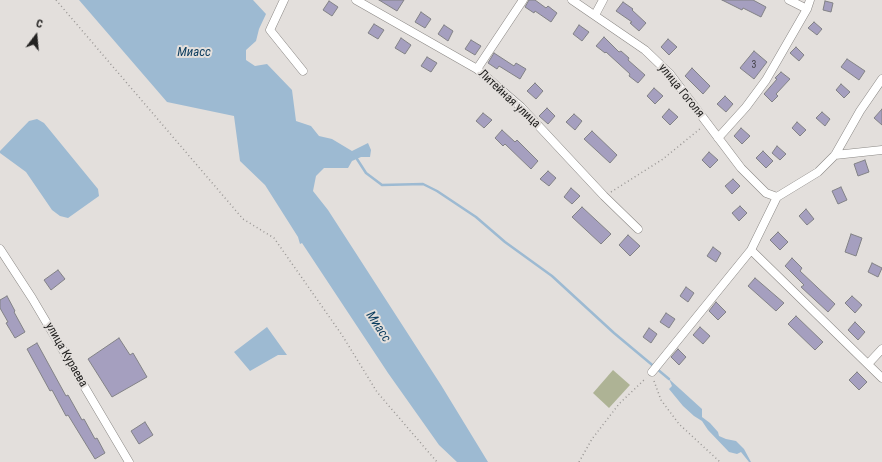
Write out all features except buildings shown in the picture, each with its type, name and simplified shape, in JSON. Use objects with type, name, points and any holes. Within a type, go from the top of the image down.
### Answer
[{"type":"street","points":[[284,0],[270,30],[303,71]]},
{"type":"street","name":"Литейная улица","points":[[356,0],[477,69],[521,107],[604,196],[638,229]]},
{"type":"street","points":[[477,69],[523,0]]},
{"type":"street","name":"улица Гоголя","points":[[572,0],[645,50],[670,74],[741,168],[766,193],[777,197]]},
{"type":"street","points":[[595,15],[603,0]]},
{"type":"street","points":[[789,0],[807,9]]},
{"type":"street","points":[[718,138],[746,107],[766,80],[807,9],[810,0]]},
{"type":"street","points":[[652,372],[751,250],[777,197],[818,172],[835,155],[860,111],[882,79]]},
{"type":"street","points":[[835,155],[882,150]]},
{"type":"street","name":"улица Кураева","points":[[0,249],[32,298],[129,462]]},
{"type":"street","points":[[751,250],[882,378]]},
{"type":"street","points":[[868,364],[882,349]]},
{"type":"path","points":[[56,0],[243,218],[274,238],[342,335],[377,392],[437,462]]},
{"type":"path","points":[[604,196],[663,159],[707,123]]},
{"type":"path","points":[[579,462],[592,439],[619,404],[652,372],[661,400],[674,418],[720,462]]},
{"type":"green space","points":[[613,370],[630,385],[609,408],[593,393]]},
{"type":"water","name":"Миасс","points":[[79,0],[253,0],[266,14],[259,29],[256,41],[246,50],[246,60],[255,66],[267,64],[292,90],[296,121],[311,126],[319,136],[332,139],[352,151],[368,143],[371,150],[370,157],[361,157],[352,161],[348,168],[324,168],[316,176],[313,191],[328,210],[441,385],[488,462],[457,462],[439,445],[388,373],[302,243],[300,244],[298,237],[265,185],[240,161],[234,116],[167,102]]},
{"type":"water","points":[[37,119],[44,123],[98,189],[99,196],[68,218],[60,216],[52,210],[26,172],[0,153],[0,151],[29,121]]},
{"type":"water","points":[[267,327],[287,355],[278,355],[250,371],[234,352]]},
{"type":"water","points":[[669,379],[702,409],[702,417],[710,423],[718,432],[719,436],[736,441],[744,449],[751,462],[749,462],[741,452],[737,454],[729,452],[708,430],[702,421],[683,406],[669,389],[672,386]]},
{"type":"waterway","points":[[357,159],[366,173],[382,185],[423,184],[437,191],[476,217],[505,242],[552,276],[614,333],[669,379]]}]
